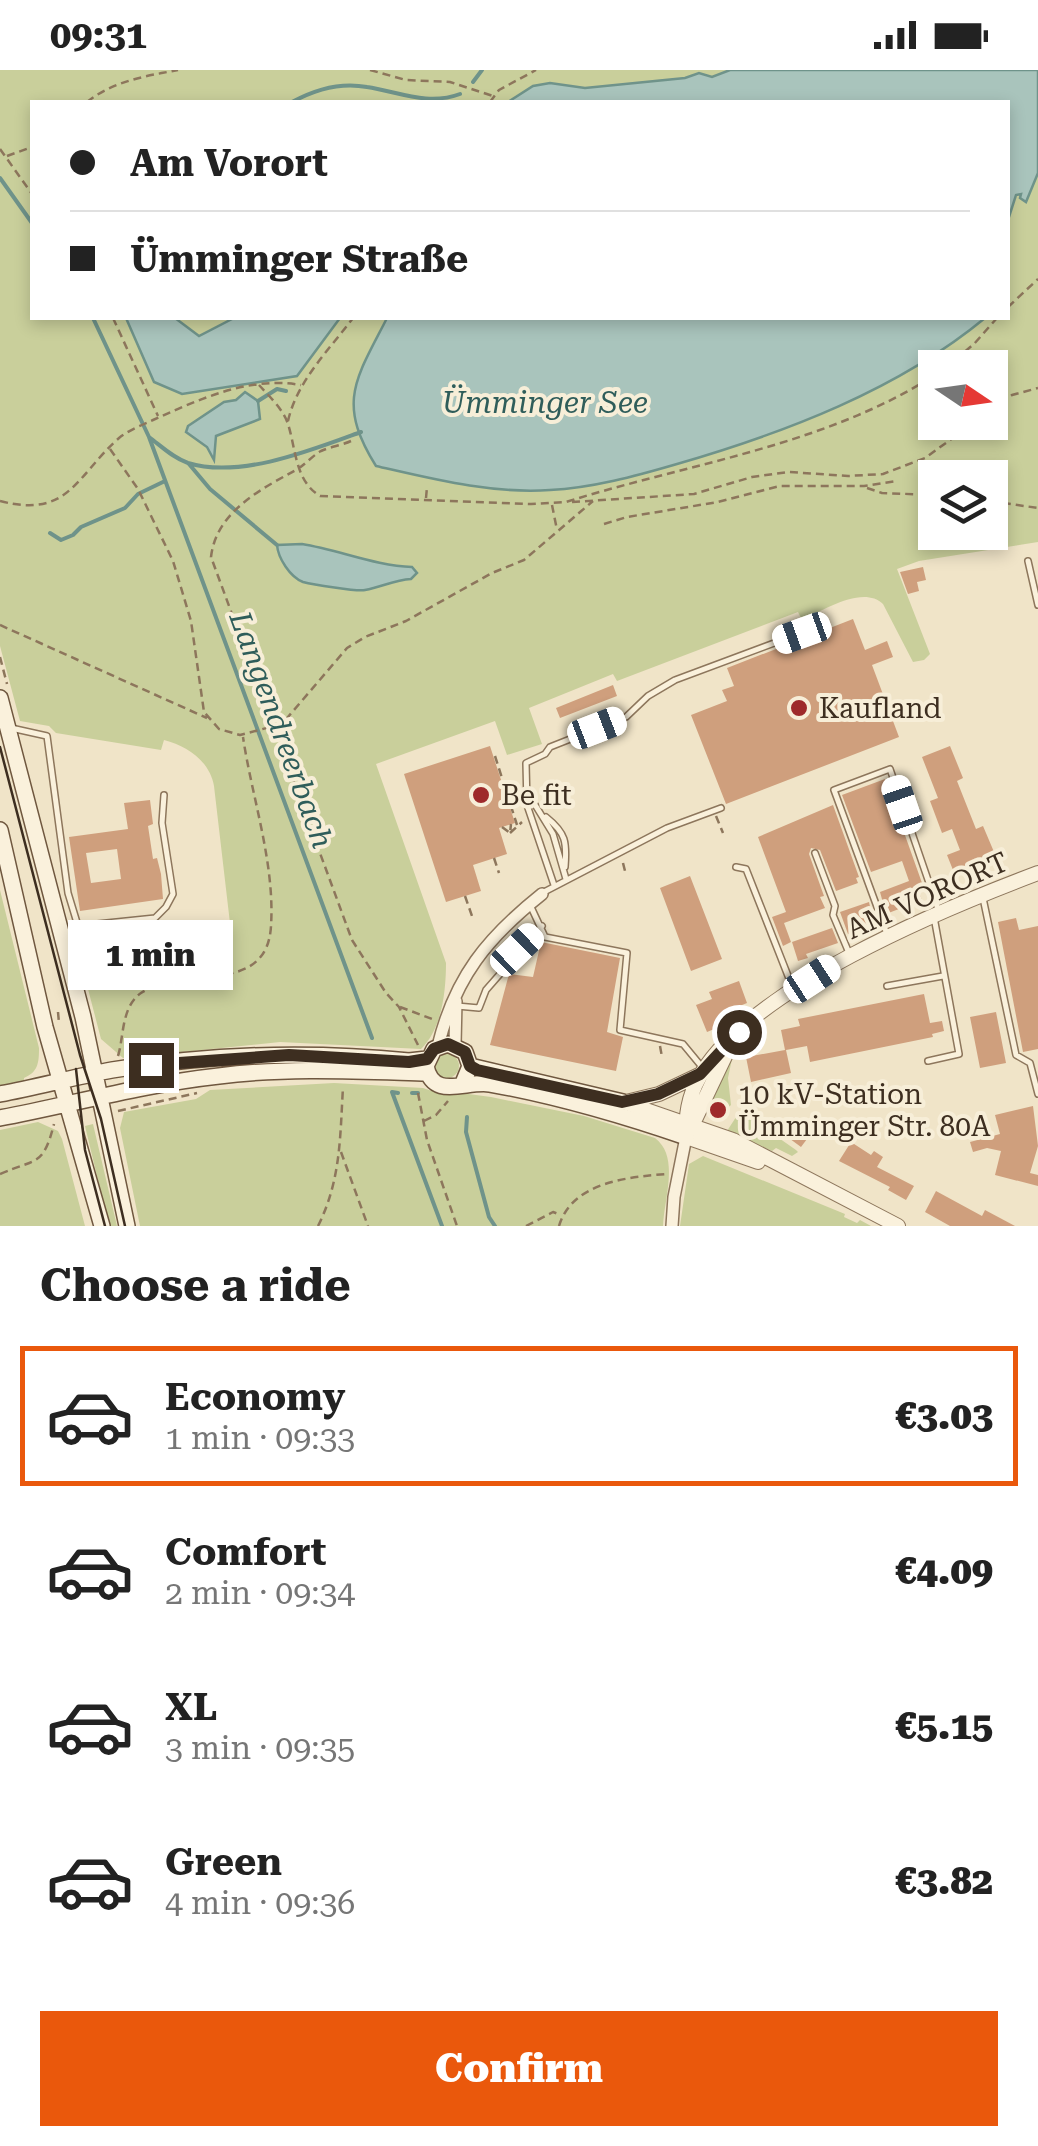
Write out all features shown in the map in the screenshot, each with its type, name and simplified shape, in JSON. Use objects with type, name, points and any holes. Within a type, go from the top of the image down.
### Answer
[{"type":"main road","points":[[0,698],[95,1074],[127,1226]]},
{"type":"main road","points":[[0,830],[44,1026],[102,1226]]},
{"type":"main road","points":[[0,1118],[224,1075],[344,1070],[465,1052],[470,1066]]},
{"type":"main road","points":[[0,1094],[188,1060],[349,1056],[409,1062],[433,1054]]},
{"type":"main road","points":[[433,1054],[439,1086],[484,1083],[688,1128]]},
{"type":"main road","points":[[457,1085],[470,1066]]},
{"type":"main road","points":[[470,1066],[622,1102]]},
{"type":"street","name":"AM VORORT","points":[[688,1128],[706,1073],[739,1032],[794,990],[888,937],[1038,873]]},
{"type":"street","points":[[433,1054],[457,992],[482,949],[542,894]]},
{"type":"street","name":"AM VORORT","points":[[622,1102],[658,1094],[706,1073]]},
{"type":"street","points":[[622,1102],[783,1169],[898,1226]]},
{"type":"street","points":[[672,1226],[688,1128]]},
{"type":"lane","points":[[1028,562],[1038,605]]},
{"type":"lane","points":[[554,886],[527,805],[526,763],[545,754],[550,747],[626,718],[648,696],[675,680],[802,633]]},
{"type":"lane","points":[[8,728],[47,736],[78,926],[155,918],[172,894],[162,823],[164,795]]},
{"type":"lane","points":[[888,937],[834,790],[890,769],[936,914],[959,1054],[928,1061]]},
{"type":"lane","points":[[527,792],[544,815],[565,875]]},
{"type":"lane","points":[[542,894],[565,875],[718,809]]},
{"type":"lane","points":[[815,853],[850,957]]},
{"type":"lane","points":[[736,867],[746,869],[794,990]]},
{"type":"lane","points":[[66,870],[74,870]]},
{"type":"lane","points":[[983,895],[1016,1055],[1030,1063],[1038,1094]]},
{"type":"lane","points":[[529,904],[544,936],[627,953],[620,1030],[683,1044],[706,1073]]},
{"type":"lane","points":[[453,1006],[479,1008],[486,990],[542,926]]},
{"type":"lane","points":[[887,986],[944,976]]},
{"type":"path","points":[[90,100],[122,83],[178,70]]},
{"type":"path","points":[[370,70],[388,77],[450,82],[493,96]]},
{"type":"path","points":[[491,100],[512,81],[536,70]]},
{"type":"path","points":[[6,157],[30,147]]},
{"type":"path","points":[[0,148],[30,191]]},
{"type":"path","points":[[1010,305],[1038,279]]},
{"type":"path","points":[[114,320],[159,417]]},
{"type":"path","points":[[351,320],[302,385],[288,423],[299,469],[311,490],[320,496],[551,503],[694,494],[789,472],[882,474],[910,466],[952,440]]},
{"type":"path","points":[[967,350],[996,320]]},
{"type":"path","points":[[259,385],[288,423]]},
{"type":"path","points":[[0,502],[35,506],[61,500],[120,438],[209,395],[259,385],[302,385]]},
{"type":"path","points":[[566,502],[808,434],[882,406],[918,385]]},
{"type":"path","points":[[1008,398],[1038,388]]},
{"type":"path","points":[[352,441],[319,452],[299,469],[250,496],[236,509],[211,554],[352,940],[433,1054]]},
{"type":"path","points":[[110,449],[138,489],[173,562],[191,621],[201,702],[208,718]]},
{"type":"path","points":[[848,476],[882,493],[918,494]]},
{"type":"path","points":[[604,524],[780,486],[864,486],[897,481]]},
{"type":"path","points":[[426,500],[428,487]]},
{"type":"path","points":[[0,626],[208,718],[226,732],[250,734],[286,720],[347,648],[524,560],[592,501],[593,494]]},
{"type":"path","points":[[551,503],[557,530]]},
{"type":"path","points":[[1008,504],[1038,508]]},
{"type":"path","points":[[112,1058],[120,1054],[127,1013],[140,994],[164,985],[249,969],[265,950],[271,925],[270,894],[242,735]]},
{"type":"path","points":[[494,756],[517,824]]},
{"type":"path","points":[[503,781],[526,773]]},
{"type":"path","points":[[718,809],[723,833]]},
{"type":"path","points":[[510,833],[523,823],[519,810]]},
{"type":"path","points":[[510,833],[511,824]]},
{"type":"path","points":[[502,827],[510,833]]},
{"type":"path","points":[[494,858],[499,873]]},
{"type":"path","points":[[466,896],[472,916]]},
{"type":"path","points":[[399,1006],[437,1021]]},
{"type":"path","points":[[58,1012],[59,1023]]},
{"type":"path","points":[[422,1121],[436,1116],[457,1085]]},
{"type":"path","points":[[120,1109],[194,1096],[202,1089]]},
{"type":"path","points":[[418,1093],[422,1121],[457,1226]]},
{"type":"path","points":[[318,1226],[330,1202],[341,1151],[342,1094]]},
{"type":"path","points":[[0,1174],[41,1159],[54,1124]]},
{"type":"path","points":[[341,1151],[368,1226]]},
{"type":"path","points":[[558,1226],[580,1197],[601,1185],[678,1173]]},
{"type":"path","points":[[526,1226],[553,1212],[562,1216]]},
{"type":"green space","points":[[0,70],[1038,70],[1038,542],[1008,547],[1008,460],[918,460],[918,550],[988,550],[919,561],[897,569],[930,654],[924,660],[913,662],[883,604],[875,599],[854,598],[802,620],[798,612],[617,681],[613,674],[529,708],[542,744],[507,755],[495,721],[376,764],[446,963],[438,1020],[421,1049],[280,1042],[123,1058],[101,1039],[81,962],[233,949],[214,786],[203,762],[173,743],[164,740],[161,750],[56,733],[49,726],[20,721],[0,646]]},
{"type":"green space","points":[[0,890],[39,1058],[24,1082],[0,1086]]},
{"type":"green space","points":[[447,1054],[456,1057],[456,1075],[447,1078],[438,1075],[435,1066],[438,1057]]},
{"type":"green space","points":[[733,1054],[728,1078],[731,1105],[723,1112],[715,1108],[714,1111],[707,1108]]},
{"type":"green space","points":[[334,1083],[491,1097],[584,1116],[655,1138],[663,1146],[669,1167],[663,1226],[140,1226],[120,1128],[124,1112],[196,1099],[210,1090]]},
{"type":"green space","points":[[740,1111],[798,1152],[792,1156],[776,1148],[772,1151],[727,1131]]},
{"type":"green space","points":[[38,1122],[58,1131],[62,1139],[85,1226],[0,1226],[0,1130]]},
{"type":"green space","points":[[93,1124],[117,1226],[109,1226],[85,1126]]},
{"type":"green space","points":[[703,1156],[871,1226],[680,1226],[689,1164]]},
{"type":"water","points":[[730,70],[1038,70],[1038,173],[1026,202],[1021,194],[1016,195],[1010,214],[1010,100],[511,100],[533,86],[550,83],[585,88],[685,78],[699,73],[712,77]]},
{"type":"water","points":[[127,320],[178,320],[199,336],[230,320],[339,320],[297,376],[182,394],[154,382]]},
{"type":"water","name":"Ümminger See","points":[[386,320],[982,320],[942,350],[918,350],[918,365],[878,388],[799,423],[630,477],[550,490],[462,484],[376,466],[356,424],[354,407],[359,375]]},
{"type":"water","points":[[245,392],[258,401],[260,419],[216,436],[214,460],[207,447],[186,432],[188,426]]},
{"type":"water","points":[[302,544],[412,567],[417,573],[411,579],[365,590],[303,582],[286,566],[277,545]]},
{"type":"building","points":[[923,567],[926,580],[917,582],[919,591],[908,594],[900,572]]},
{"type":"building","name":"Kaufland","points":[[853,619],[865,650],[887,641],[893,657],[872,665],[899,737],[726,804],[691,715],[727,701],[722,690],[734,686],[727,668]]},
{"type":"building","points":[[613,685],[617,696],[560,718],[556,708]]},
{"type":"building","points":[[490,746],[515,823],[499,828],[507,854],[473,865],[481,891],[446,902],[404,774]]},
{"type":"building","points":[[950,746],[963,778],[957,781],[976,829],[983,826],[997,859],[955,875],[947,855],[960,850],[952,829],[942,833],[930,801],[938,798],[922,757]]},
{"type":"building","points":[[885,779],[922,883],[916,885],[922,900],[886,914],[880,892],[909,881],[902,861],[871,872],[842,795]]},
{"type":"building","points":[[150,800],[153,824],[148,826],[153,859],[157,858],[161,874],[163,899],[80,911],[69,837],[128,829],[124,803]],"holes":[[[117,849],[121,879],[91,883],[86,853]]]},
{"type":"building","points":[[833,805],[858,883],[836,891],[820,850],[811,848],[809,854],[825,908],[784,923],[791,942],[783,946],[772,917],[786,912],[758,837]]},
{"type":"building","points":[[690,876],[722,959],[691,971],[660,888]]},
{"type":"building","points":[[869,902],[874,925],[848,934],[840,912]]},
{"type":"building","points":[[1016,918],[1019,930],[1038,926],[1038,1049],[1023,1052],[998,922]]},
{"type":"building","points":[[832,928],[838,943],[806,954],[808,958],[798,961],[792,942]]},
{"type":"building","points":[[113,931],[115,945],[84,948],[82,934]]},
{"type":"building","points":[[541,942],[620,958],[607,1032],[623,1037],[616,1071],[490,1045],[509,974],[533,977]]},
{"type":"building","points":[[739,981],[747,1003],[720,1014],[724,1025],[707,1032],[696,1005],[712,999],[709,992]]},
{"type":"building","points":[[924,994],[930,1023],[942,1021],[944,1031],[932,1034],[933,1037],[810,1062],[807,1046],[786,1050],[791,1073],[751,1082],[746,1057],[785,1050],[781,1030],[800,1026],[798,1019]]},
{"type":"building","points":[[996,1012],[1006,1063],[980,1068],[970,1017]]},
{"type":"building","points":[[1033,1106],[1038,1146],[1030,1173],[1038,1175],[1038,1186],[995,1175],[1001,1151],[987,1148],[973,1152],[970,1142],[1000,1134],[995,1115]]},
{"type":"building","points":[[794,1117],[813,1131],[801,1147],[782,1133]]},
{"type":"building","points":[[851,1142],[871,1155],[874,1151],[883,1157],[877,1167],[914,1186],[906,1200],[888,1190],[890,1187],[839,1161]]},
{"type":"building","points":[[936,1191],[982,1216],[985,1210],[1015,1226],[950,1226],[925,1212]]},
{"type":"waterway","points":[[473,82],[482,70]]},
{"type":"waterway","points":[[297,100],[338,86],[436,99],[460,94]]},
{"type":"waterway","points":[[0,178],[30,220]]},
{"type":"waterway","name":"Langendreerbach","points":[[94,320],[149,437],[372,1038]]},
{"type":"waterway","points":[[258,401],[277,389],[286,391]]},
{"type":"waterway","points":[[149,437],[188,463],[230,467],[276,460],[361,432]]},
{"type":"waterway","points":[[189,464],[210,489],[277,545]]},
{"type":"waterway","points":[[50,533],[61,540],[73,535],[81,527],[125,508],[138,494],[165,481]]},
{"type":"waterway","name":"Langendreerbach","points":[[398,1093],[392,1092],[442,1226]]},
{"type":"waterway","points":[[412,1093],[418,1093]]},
{"type":"waterway","points":[[467,1117],[466,1132],[489,1217],[495,1226]]},
{"type":"tram line","points":[[0,747],[80,1055],[101,1119],[125,1226]]},
{"type":"tram line","points":[[76,1069],[85,1150],[105,1226]]},
{"type":"place","name":"Kaufland","points":[[799,708]]},
{"type":"place","name":"Be fit","points":[[481,795]]},
{"type":"place","name":"10 kV-Station Ümminger Str. 80A","points":[[718,1110]]},
{"type":"route","points":[[151,1065],[289,1055],[409,1062],[427,1059],[434,1049],[448,1044],[465,1052],[470,1066],[477,1070],[622,1102],[674,1089],[700,1074],[739,1032]]}]
